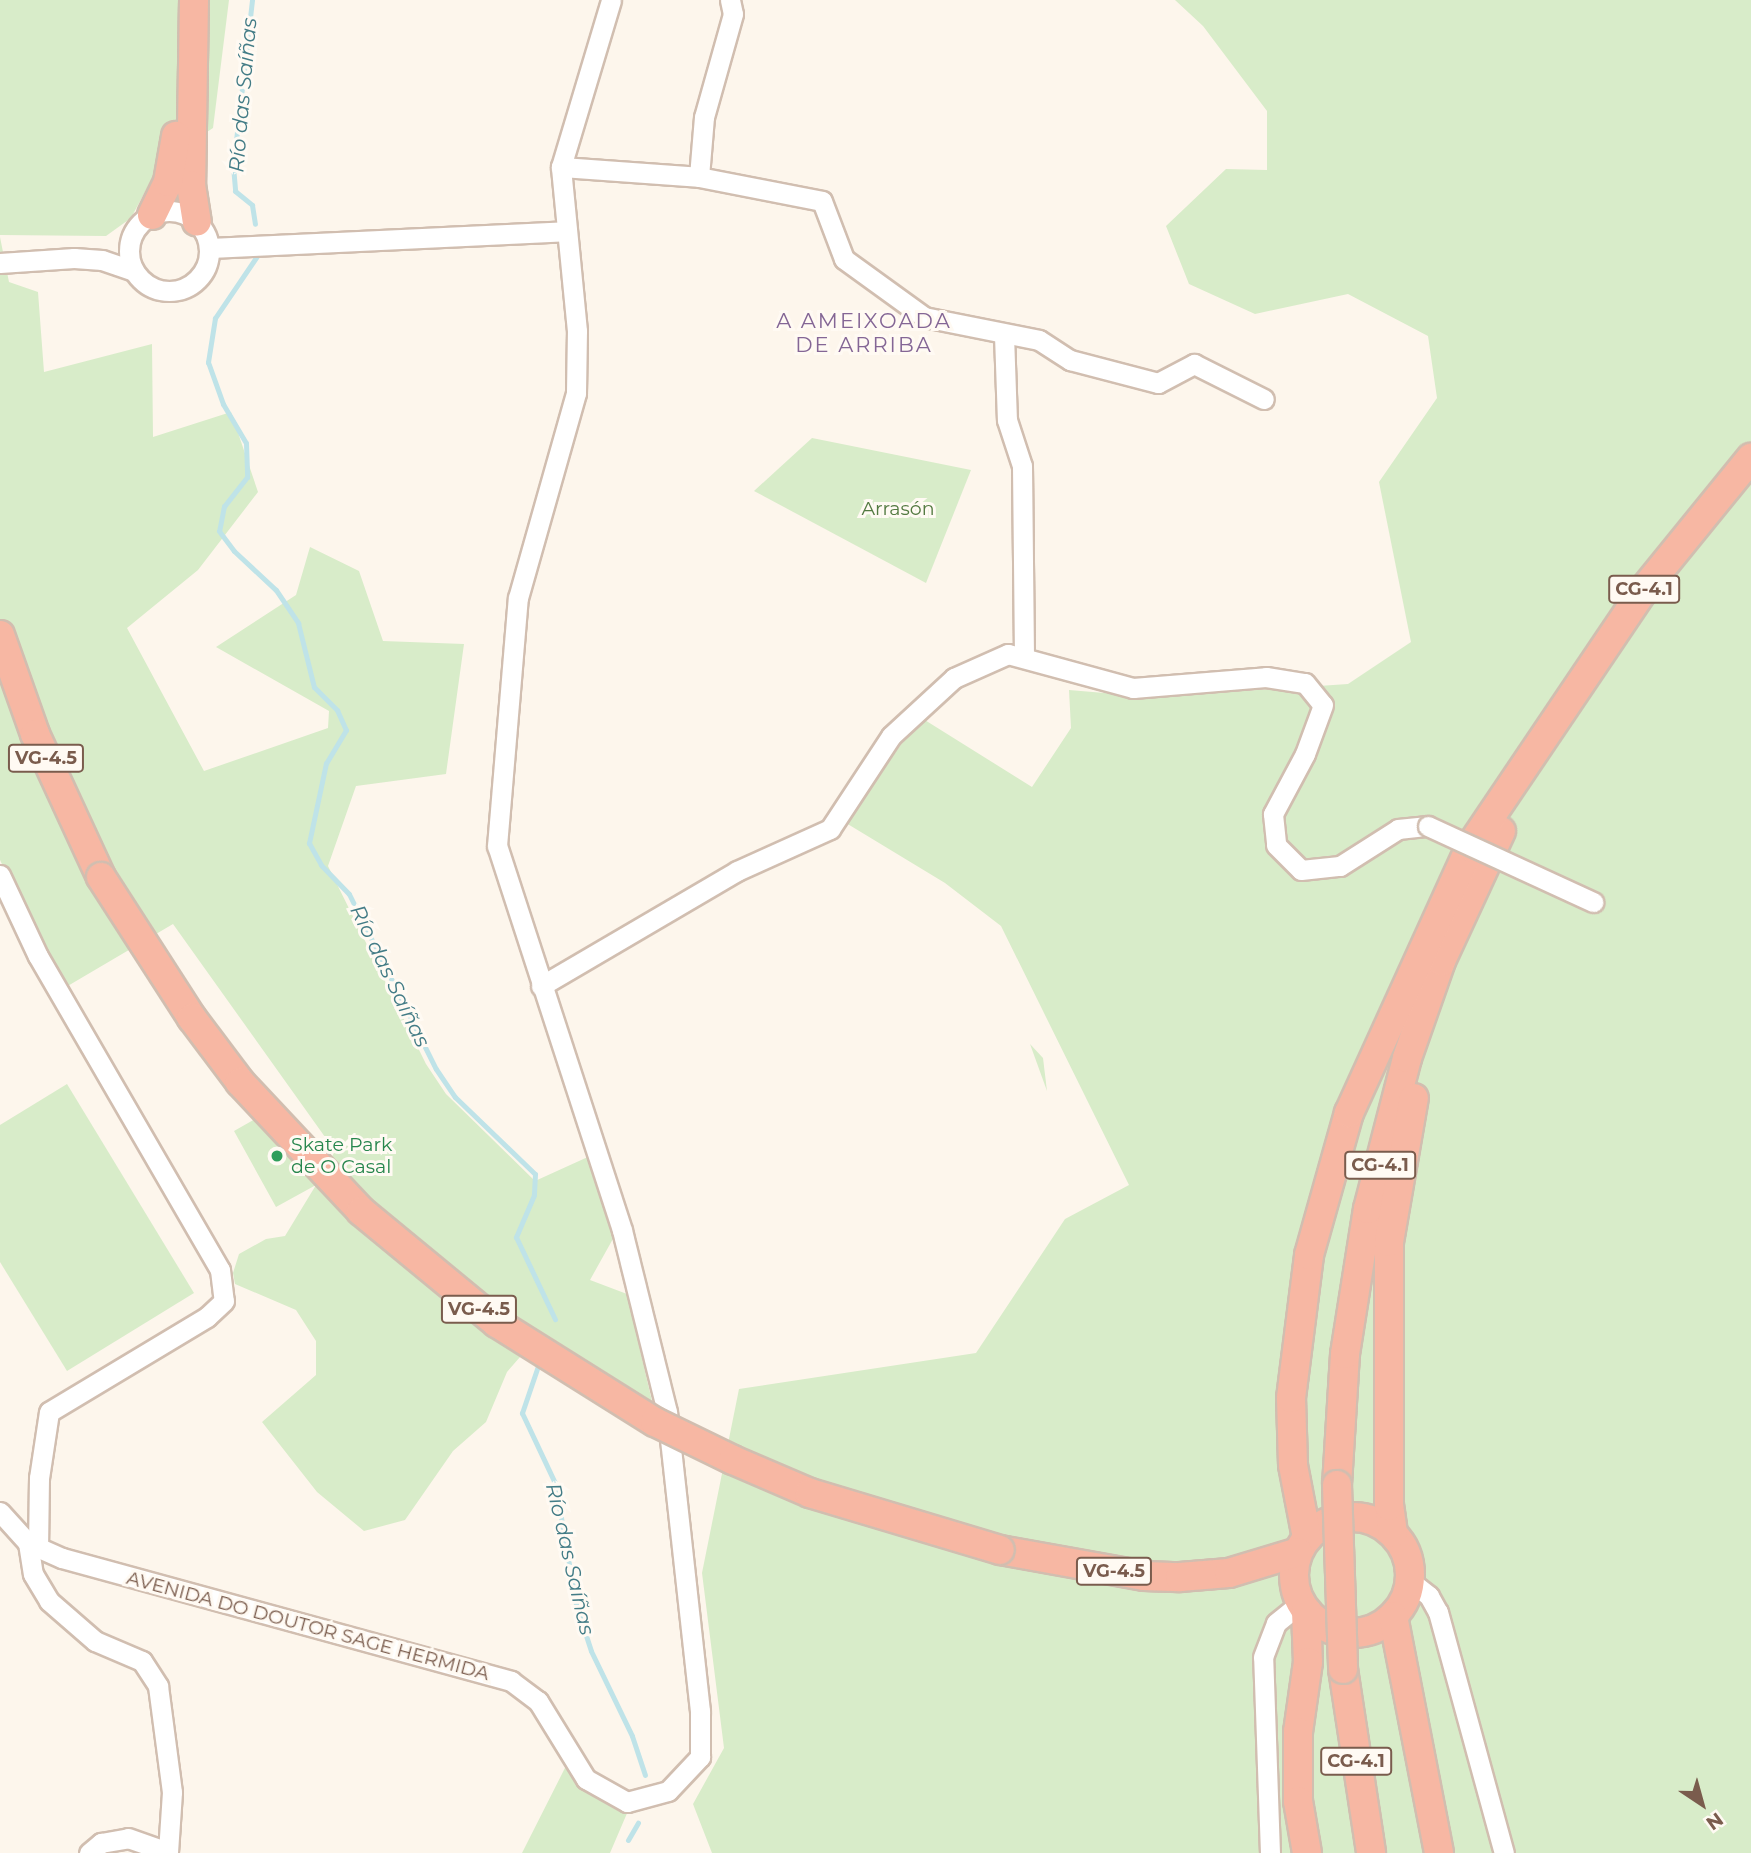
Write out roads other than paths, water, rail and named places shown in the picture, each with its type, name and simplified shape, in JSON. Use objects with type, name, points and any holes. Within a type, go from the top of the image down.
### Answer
[{"type":"highway","points":[[142,224],[174,163],[178,0]]},
{"type":"highway","points":[[194,0],[191,185],[197,222]]},
{"type":"highway","name":"CG-4.1","points":[[1371,1853],[1343,1669],[1337,1485],[1345,1354],[1368,1209],[1407,1058],[1441,961],[1549,731],[1642,592],[1751,458]]},
{"type":"highway","name":"VG-4.5","points":[[0,635],[35,734],[101,877],[192,1018],[240,1082],[361,1211],[497,1323],[631,1408],[733,1460],[810,1493],[1000,1550],[1144,1576],[1230,1573]]},
{"type":"highway","points":[[1307,1853],[1297,1801],[1298,1732],[1308,1662],[1300,1600],[1303,1545],[1293,1465],[1291,1398],[1309,1255],[1349,1113],[1470,847],[1549,731]]},
{"type":"highway","points":[[1393,1533],[1389,1506],[1389,1242],[1415,1093],[1486,861]]},
{"type":"highway","points":[[1230,1573],[1303,1545],[1326,1523],[1349,1517],[1365,1518],[1393,1533],[1404,1547],[1410,1581],[1393,1616],[1439,1853]]},
{"type":"highway","points":[[1230,1573],[1300,1600],[1320,1624],[1358,1633],[1393,1616]]},
{"type":"street","points":[[611,0],[561,167],[577,331],[576,393],[518,598],[497,846],[541,986],[737,871],[830,830],[891,736],[954,678],[1008,653],[1133,688],[1266,677],[1306,683],[1323,705],[1305,754],[1273,814],[1276,845],[1301,870],[1340,866],[1398,829],[1428,826],[1593,902]]},
{"type":"street","points":[[699,177],[704,117],[733,14],[730,0]]},
{"type":"street","points":[[561,167],[699,177],[822,201],[844,259],[924,317],[1040,340],[1070,360],[1158,383],[1194,364],[1264,399]]},
{"type":"street","points":[[0,263],[74,258],[102,260],[134,271],[154,288],[181,290],[202,274],[209,248],[197,222],[175,211],[142,224],[118,244],[74,258]]},
{"type":"street","points":[[134,271],[129,252],[142,224]]},
{"type":"street","points":[[209,248],[567,230]]},
{"type":"street","points":[[1004,335],[1007,419],[1022,466],[1024,657]]},
{"type":"street","points":[[0,875],[38,956],[220,1270],[224,1301],[207,1317],[48,1412],[38,1478],[33,1574],[49,1601],[95,1641],[142,1661],[158,1686],[172,1792],[168,1853],[128,1838],[101,1843],[89,1853]]},
{"type":"street","name":"AVENIDA DO DOUTOR SAGE HERMIDA","points":[[5,1518],[33,1545],[62,1558],[511,1681],[538,1701],[586,1779],[626,1802],[668,1791],[700,1757],[700,1711],[667,1412],[622,1230],[541,986]]},
{"type":"street","points":[[1410,1581],[1429,1596],[1438,1612],[1504,1853]]},
{"type":"street","points":[[1270,1853],[1263,1657],[1276,1623],[1300,1600]]},
{"type":"waterway","name":"Río das Saíñas","points":[[252,0],[233,166],[235,191],[252,205],[255,224]]},
{"type":"waterway","name":"Río das Saíñas","points":[[257,256],[215,318],[208,362],[223,404],[246,443],[247,477],[224,506],[219,531],[234,551],[276,590],[298,623],[314,687],[337,710],[346,730],[326,763],[309,843],[321,865],[349,894],[436,1069],[455,1097],[535,1174],[534,1195],[516,1237],[555,1319]]},
{"type":"waterway","name":"Río das Saíñas","points":[[540,1360],[522,1413],[555,1483],[576,1605],[591,1651],[632,1736],[645,1775]]},
{"type":"waterway","name":"Río das Saíñas","points":[[628,1840],[638,1823]]},
{"type":"place","name":"Skate Park de O Casal","points":[[277,1156]]},
{"type":"district","name":"A AMEIXOADA DE ARRIBA","points":[[864,333]]},
{"type":"park label","name":"Arrasón","points":[[898,509]]}]
